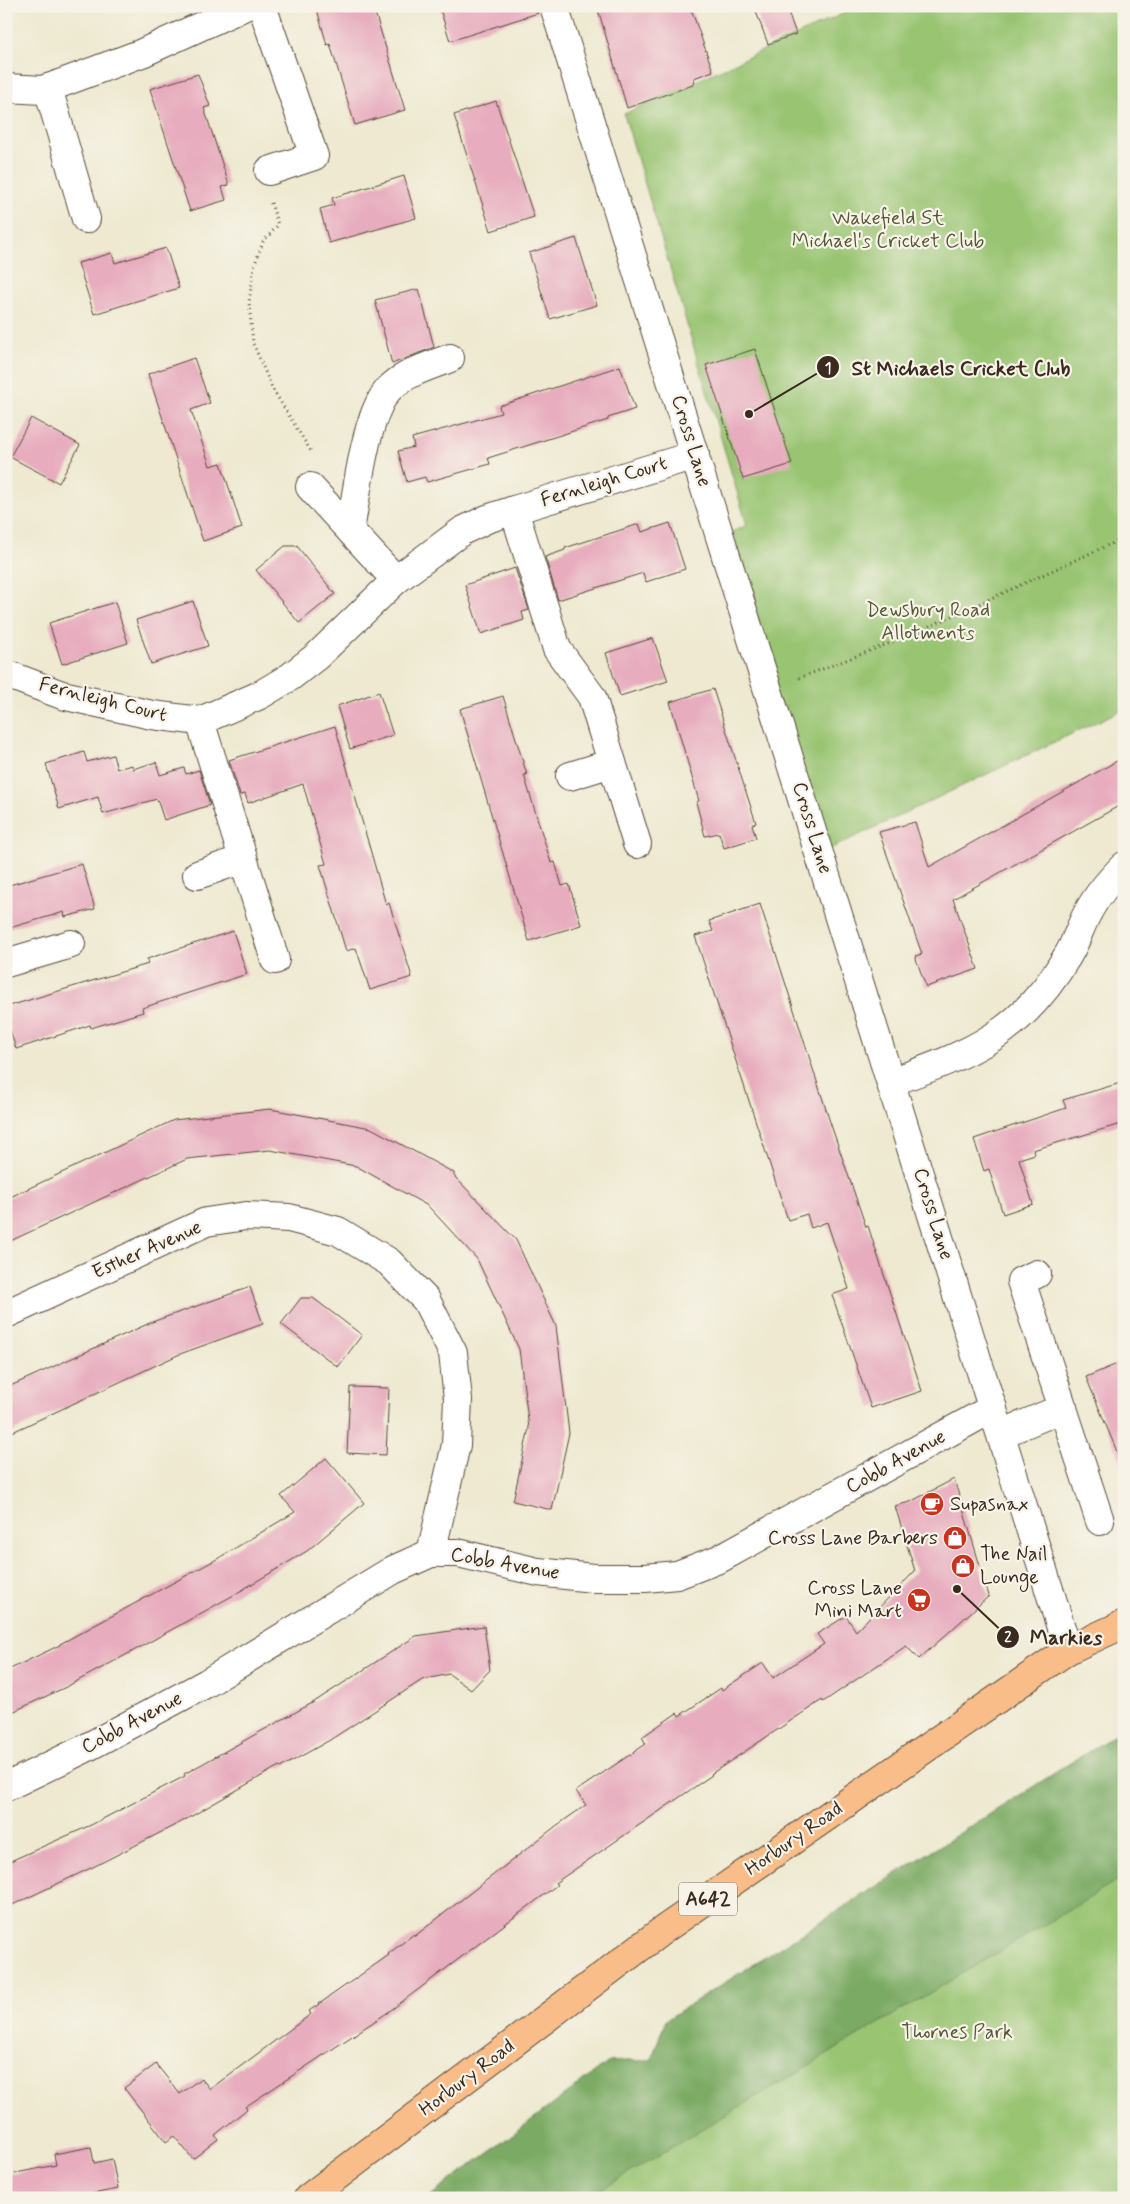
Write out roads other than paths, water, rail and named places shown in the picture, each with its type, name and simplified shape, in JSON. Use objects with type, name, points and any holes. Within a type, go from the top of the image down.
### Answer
[{"type":"highway","name":"Horbury Road","points":[[308,2198],[663,1930],[1068,1650],[1124,1624]]},
{"type":"street","points":[[6,88],[43,90],[142,53],[244,6]]},
{"type":"street","points":[[262,6],[314,156],[269,171]]},
{"type":"street","name":"Cross Lane","points":[[554,6],[770,689],[1068,1650]]},
{"type":"street","points":[[48,88],[86,219]]},
{"type":"street","points":[[350,530],[370,428],[381,398],[391,386],[408,374],[450,358]]},
{"type":"street","name":"Fernleigh Court","points":[[6,674],[62,695],[152,715],[200,721],[260,695],[290,677],[317,656],[396,580],[462,531],[487,519],[514,510],[695,455]]},
{"type":"street","points":[[310,488],[396,580]]},
{"type":"street","name":"Fernleigh Court","points":[[514,510],[557,650],[592,697],[637,844]]},
{"type":"street","points":[[200,721],[275,960]]},
{"type":"street","points":[[570,776],[612,763]]},
{"type":"street","points":[[197,875],[243,859]]},
{"type":"street","points":[[891,1082],[957,1058],[992,1039],[1025,1013],[1047,988],[1069,954],[1087,913],[1110,880],[1124,866]]},
{"type":"street","points":[[6,963],[71,944]]},
{"type":"street","name":"Esther Avenue","points":[[6,1314],[206,1222],[246,1216],[290,1218],[338,1231],[389,1262],[426,1300],[453,1353],[458,1400],[456,1445],[431,1553]]},
{"type":"street","points":[[1037,1274],[1021,1281],[1100,1521]]},
{"type":"street","name":"Cobb Avenue","points":[[6,1787],[84,1749],[207,1683],[392,1570],[431,1553],[458,1553],[538,1572],[593,1578],[645,1578],[677,1575],[719,1559],[993,1408]]},
{"type":"street","points":[[1001,1434],[1063,1408]]},
{"type":"place","name":"St Michaels Cricket Club","points":[[749,414]]},
{"type":"place","name":"Supasnax","points":[[932,1504]]},
{"type":"place","name":"Cross Lane Barbers","points":[[955,1538]]},
{"type":"place","name":"The Nail Lounge","points":[[963,1566]]},
{"type":"place","name":"Markies","points":[[957,1589]]},
{"type":"place","name":"Cross Lane Mini Mart","points":[[919,1600]]},
{"type":"park label","name":"Wakefield St Michael's Cricket Club","points":[[888,230]]},
{"type":"park label","name":"Dewsbury Road Allotments","points":[[928,622]]},
{"type":"park label","name":"Thornes Park","points":[[957,2032]]}]
